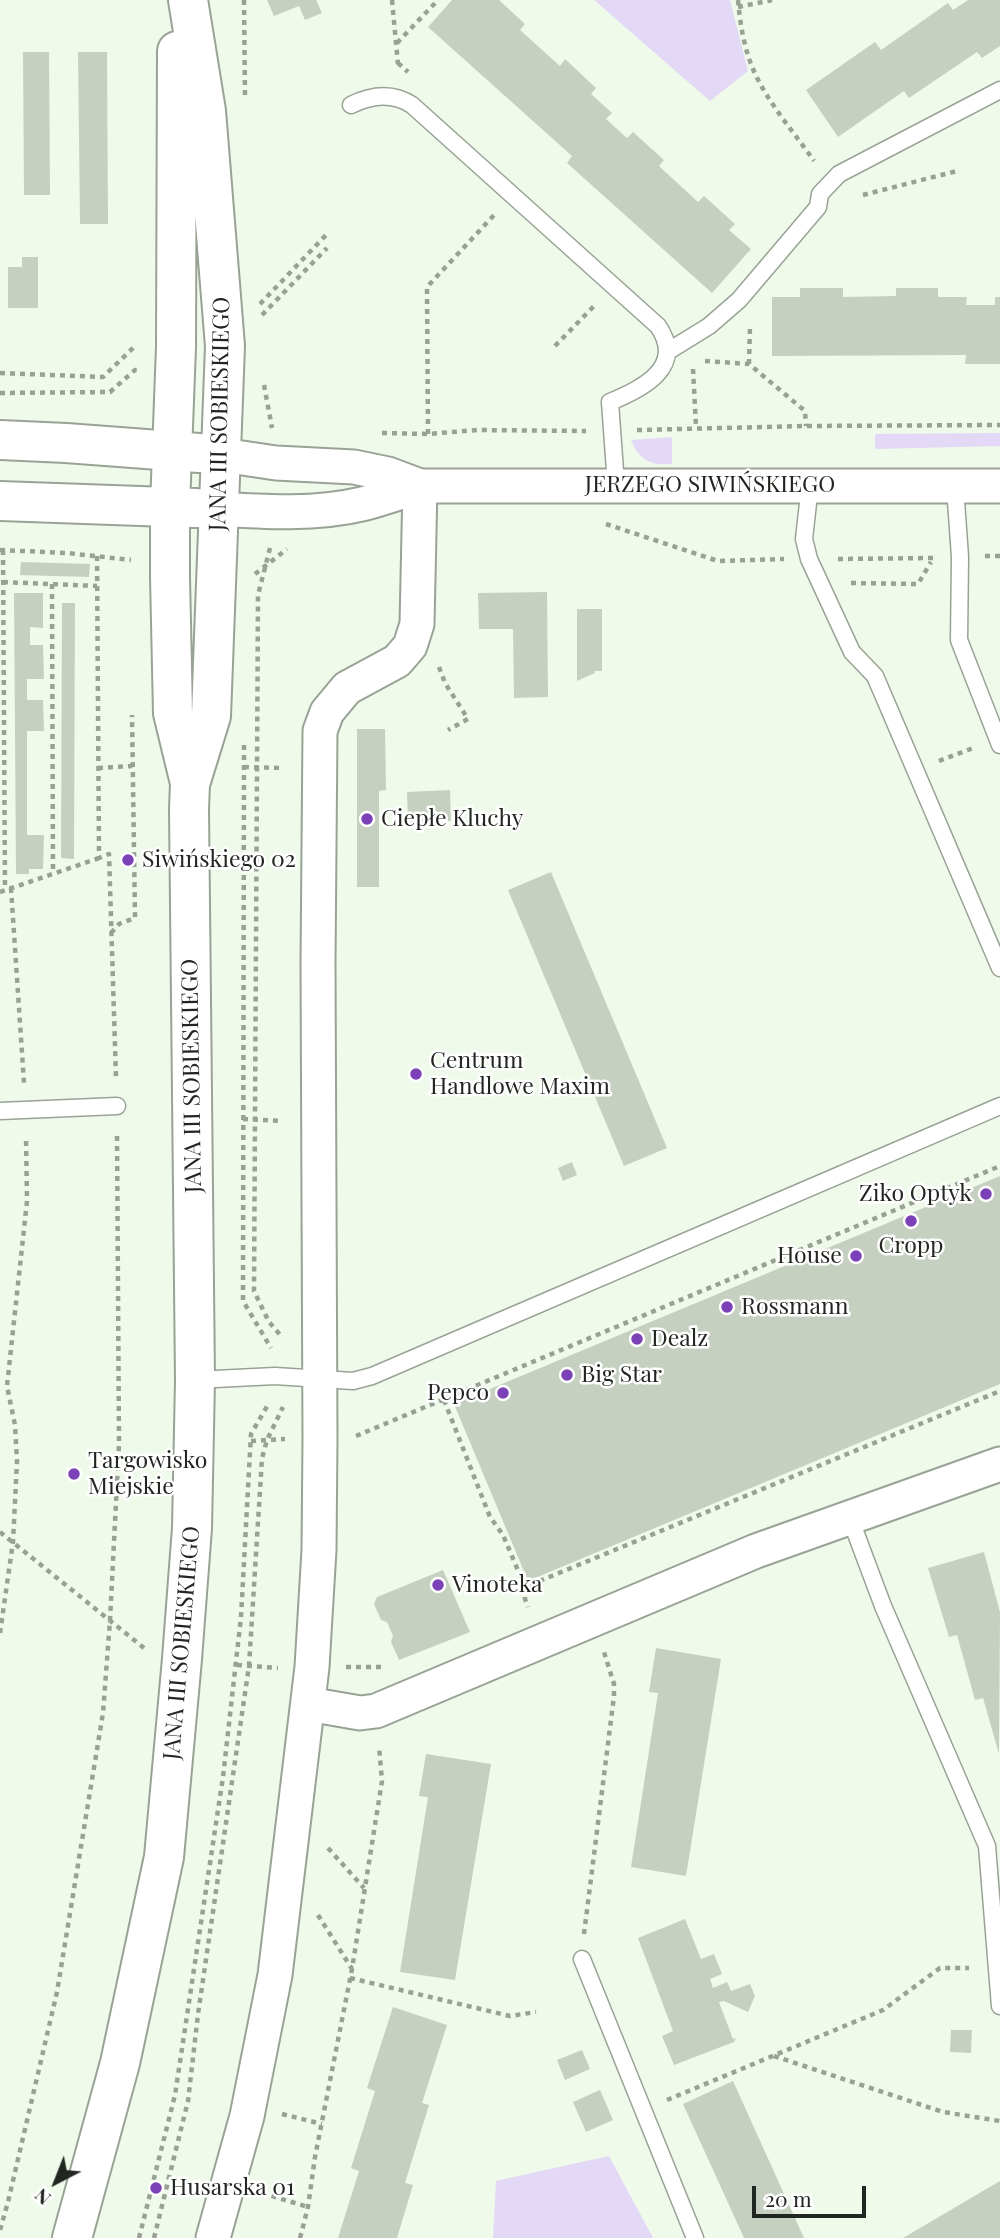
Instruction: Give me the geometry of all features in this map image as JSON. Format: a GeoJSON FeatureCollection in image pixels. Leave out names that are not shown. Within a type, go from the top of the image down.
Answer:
{"type":"FeatureCollection","features":[{"type":"Feature","properties":{"kind":"street","name":"JANA III SOBIESKIEGO"},"geometry":{"type":"LineString","coordinates":[[72,2238],[120,2063],[164,1857],[192,1528],[195,1380],[190,784],[173,713],[170,506],[176,358],[177,0]]}},
{"type":"Feature","properties":{"kind":"street","name":"JANA III SOBIESKIEGO"},"geometry":{"type":"LineString","coordinates":[[188,0],[206,111],[222,296],[224,370],[211,716],[190,784]]}},
{"type":"Feature","properties":{"kind":"street"},"geometry":{"type":"LineString","coordinates":[[0,440],[222,455]]}},
{"type":"Feature","properties":{"kind":"street","name":"JERZEGO SIWIŃSKIEGO"},"geometry":{"type":"LineString","coordinates":[[222,455],[276,463],[354,467],[388,474],[420,486]]}},
{"type":"Feature","properties":{"kind":"street","name":"JERZEGO SIWIŃSKIEGO"},"geometry":{"type":"LineString","coordinates":[[219,509],[275,513],[360,505],[420,486],[1000,486]]}},
{"type":"Feature","properties":{"kind":"street"},"geometry":{"type":"LineString","coordinates":[[213,2238],[247,2116],[275,1975],[308,1704],[319,1550],[320,1439],[304,1377],[320,731],[327,712],[347,688],[397,661],[410,646],[417,624],[420,486]]}},
{"type":"Feature","properties":{"kind":"street"},"geometry":{"type":"LineString","coordinates":[[0,501],[219,509]]}},
{"type":"Feature","properties":{"kind":"street"},"geometry":{"type":"LineString","coordinates":[[308,1704],[360,1713],[376,1711],[756,1551],[1000,1464]]}},
{"type":"Feature","properties":{"kind":"lane"},"geometry":{"type":"LineString","coordinates":[[667,352],[691,338],[739,300],[818,207],[820,194],[839,174],[1000,90]]}},
{"type":"Feature","properties":{"kind":"lane"},"geometry":{"type":"LineString","coordinates":[[351,105],[367,97],[401,99],[412,105],[659,326],[666,337],[664,365],[652,380],[635,392],[610,402],[616,485]]}},
{"type":"Feature","properties":{"kind":"lane"},"geometry":{"type":"LineString","coordinates":[[810,485],[804,539],[808,559],[852,652],[875,676],[1000,968]]}},
{"type":"Feature","properties":{"kind":"lane"},"geometry":{"type":"LineString","coordinates":[[955,486],[960,557],[959,640],[998,742]]}},
{"type":"Feature","properties":{"kind":"lane"},"geometry":{"type":"LineString","coordinates":[[0,1111],[117,1106]]}},
{"type":"Feature","properties":{"kind":"lane"},"geometry":{"type":"LineString","coordinates":[[195,1380],[304,1377],[353,1381],[372,1376],[1000,1106]]}},
{"type":"Feature","properties":{"kind":"lane"},"geometry":{"type":"LineString","coordinates":[[850,1518],[883,1606],[987,1846],[995,1879],[1000,2006]]}},
{"type":"Feature","properties":{"kind":"lane"},"geometry":{"type":"LineString","coordinates":[[582,1959],[695,2238]]}},
{"type":"Feature","properties":{"kind":"path"},"geometry":{"type":"LineString","coordinates":[[244,0],[246,107]]}},
{"type":"Feature","properties":{"kind":"path"},"geometry":{"type":"LineString","coordinates":[[392,0],[401,99]]}},
{"type":"Feature","properties":{"kind":"path"},"geometry":{"type":"LineString","coordinates":[[396,43],[438,0]]}},
{"type":"Feature","properties":{"kind":"path"},"geometry":{"type":"LineString","coordinates":[[738,0],[746,49],[758,79],[830,183]]}},
{"type":"Feature","properties":{"kind":"path"},"geometry":{"type":"LineString","coordinates":[[738,7],[772,0]]}},
{"type":"Feature","properties":{"kind":"path"},"geometry":{"type":"LineString","coordinates":[[818,207],[957,171]]}},
{"type":"Feature","properties":{"kind":"path"},"geometry":{"type":"LineString","coordinates":[[428,434],[427,287],[511,194]]}},
{"type":"Feature","properties":{"kind":"path"},"geometry":{"type":"LineString","coordinates":[[261,303],[327,234]]}},
{"type":"Feature","properties":{"kind":"path"},"geometry":{"type":"LineString","coordinates":[[255,322],[327,248]]}},
{"type":"Feature","properties":{"kind":"path"},"geometry":{"type":"LineString","coordinates":[[555,346],[613,286]]}},
{"type":"Feature","properties":{"kind":"path"},"geometry":{"type":"LineString","coordinates":[[691,338],[696,427]]}},
{"type":"Feature","properties":{"kind":"path"},"geometry":{"type":"LineString","coordinates":[[0,373],[103,377],[134,347],[176,358]]}},
{"type":"Feature","properties":{"kind":"path"},"geometry":{"type":"LineString","coordinates":[[0,393],[110,393],[135,370],[176,358]]}},
{"type":"Feature","properties":{"kind":"path"},"geometry":{"type":"LineString","coordinates":[[692,360],[749,364],[805,411],[806,426]]}},
{"type":"Feature","properties":{"kind":"path"},"geometry":{"type":"LineString","coordinates":[[224,370],[262,370],[276,463]]}},
{"type":"Feature","properties":{"kind":"path"},"geometry":{"type":"LineString","coordinates":[[154,2238],[188,2101],[198,2014],[249,1666],[262,1458],[267,1440],[288,1394],[304,1377],[282,1336],[262,1311],[254,1291],[257,596],[275,513]]}},
{"type":"Feature","properties":{"kind":"path"},"geometry":{"type":"LineString","coordinates":[[598,521],[718,561],[789,559]]}},
{"type":"Feature","properties":{"kind":"path"},"geometry":{"type":"LineString","coordinates":[[251,578],[293,545]]}},
{"type":"Feature","properties":{"kind":"path"},"geometry":{"type":"LineString","coordinates":[[0,1633],[13,1542],[17,1461],[15,1425],[7,1385],[27,1201],[26,1110],[6,890],[2,550],[126,558],[139,565]]}},
{"type":"Feature","properties":{"kind":"path"},"geometry":{"type":"LineString","coordinates":[[97,555],[99,859]]}},
{"type":"Feature","properties":{"kind":"path"},"geometry":{"type":"LineString","coordinates":[[988,556],[988,568]]}},
{"type":"Feature","properties":{"kind":"path"},"geometry":{"type":"LineString","coordinates":[[837,571],[832,559],[936,558],[918,584],[843,583]]}},
{"type":"Feature","properties":{"kind":"path"},"geometry":{"type":"LineString","coordinates":[[3,582],[97,586]]}},
{"type":"Feature","properties":{"kind":"path"},"geometry":{"type":"LineString","coordinates":[[51,584],[53,874]]}},
{"type":"Feature","properties":{"kind":"path"},"geometry":{"type":"LineString","coordinates":[[111,933],[119,924],[135,918],[132,714]]}},
{"type":"Feature","properties":{"kind":"path"},"geometry":{"type":"LineString","coordinates":[[244,741],[243,1301],[276,1356]]}},
{"type":"Feature","properties":{"kind":"path"},"geometry":{"type":"LineString","coordinates":[[915,771],[998,742]]}},
{"type":"Feature","properties":{"kind":"path"},"geometry":{"type":"LineString","coordinates":[[98,768],[132,766]]}},
{"type":"Feature","properties":{"kind":"path"},"geometry":{"type":"LineString","coordinates":[[244,767],[291,768]]}},
{"type":"Feature","properties":{"kind":"path"},"geometry":{"type":"LineString","coordinates":[[0,2230],[9,2202],[57,1992],[103,1713],[119,1444],[117,1106],[109,854],[6,890]]}},
{"type":"Feature","properties":{"kind":"path"},"geometry":{"type":"LineString","coordinates":[[243,1119],[277,1121]]}},
{"type":"Feature","properties":{"kind":"path"},"geometry":{"type":"LineString","coordinates":[[251,1441],[354,1437],[1000,1166]]}},
{"type":"Feature","properties":{"kind":"path"},"geometry":{"type":"LineString","coordinates":[[525,1587],[1000,1391]]}},
{"type":"Feature","properties":{"kind":"path"},"geometry":{"type":"LineString","coordinates":[[139,2238],[175,2095],[223,1777],[242,1616],[251,1434],[275,1393]]}},
{"type":"Feature","properties":{"kind":"path"},"geometry":{"type":"LineString","coordinates":[[444,1400],[490,1517],[503,1535],[525,1587],[525,1599],[531,1614]]}},
{"type":"Feature","properties":{"kind":"path"},"geometry":{"type":"LineString","coordinates":[[0,1532],[152,1655]]}},
{"type":"Feature","properties":{"kind":"path"},"geometry":{"type":"LineString","coordinates":[[582,1959],[614,1696],[614,1684],[608,1663]]}},
{"type":"Feature","properties":{"kind":"path"},"geometry":{"type":"LineString","coordinates":[[300,2238],[308,2207],[365,1889],[382,1781],[379,1743]]}},
{"type":"Feature","properties":{"kind":"path"},"geometry":{"type":"LineString","coordinates":[[295,1815],[365,1889]]}},
{"type":"Feature","properties":{"kind":"path"},"geometry":{"type":"LineString","coordinates":[[643,2110],[883,2010],[940,1968],[997,1967]]}},
{"type":"Feature","properties":{"kind":"path"},"geometry":{"type":"LineString","coordinates":[[350,1978],[510,2016],[536,2012]]}},
{"type":"Feature","properties":{"kind":"path"},"geometry":{"type":"LineString","coordinates":[[773,2056],[943,2112],[1000,2121]]}},
{"type":"Feature","properties":{"kind":"path"},"geometry":{"type":"LineString","coordinates":[[228,2183],[308,2207]]}},
{"type":"Feature","properties":{"kind":"shaded area"},"geometry":{"type":"Polygon","coordinates":[[[594,0],[730,0],[748,71],[710,101],[594,0]]]}},
{"type":"Feature","properties":{"kind":"shaded area"},"geometry":{"type":"Polygon","coordinates":[[[1000,433],[1000,446],[875,449],[875,434],[1000,433]]]}},
{"type":"Feature","properties":{"kind":"shaded area"},"geometry":{"type":"Polygon","coordinates":[[[672,437],[672,464],[652,463],[642,457],[631,440],[672,437]]]}},
{"type":"Feature","properties":{"kind":"shaded area"},"geometry":{"type":"Polygon","coordinates":[[[609,2156],[653,2238],[493,2238],[496,2181],[609,2156]]]}},
{"type":"Feature","properties":{"kind":"building"},"geometry":{"type":"Polygon","coordinates":[[[267,0],[316,0],[322,13],[305,20],[299,6],[274,16],[267,0]]]}},
{"type":"Feature","properties":{"kind":"building"},"geometry":{"type":"Polygon","coordinates":[[[452,0],[499,0],[525,24],[520,30],[560,66],[565,59],[596,88],[591,94],[612,113],[606,119],[627,138],[633,132],[664,160],[659,166],[698,202],[704,196],[735,224],[729,230],[751,249],[712,293],[567,163],[572,156],[428,27],[452,0]]]}},
{"type":"Feature","properties":{"kind":"building"},"geometry":{"type":"Polygon","coordinates":[[[968,0],[1000,0],[1000,46],[982,58],[977,52],[909,98],[904,91],[838,137],[806,90],[875,42],[881,50],[948,3],[953,10],[968,0]]]}},
{"type":"Feature","properties":{"kind":"building"},"geometry":{"type":"Polygon","coordinates":[[[23,52],[49,52],[50,195],[24,195],[23,52]]]}},
{"type":"Feature","properties":{"kind":"building"},"geometry":{"type":"Polygon","coordinates":[[[78,52],[107,52],[108,224],[80,224],[78,52]]]}},
{"type":"Feature","properties":{"kind":"building"},"geometry":{"type":"Polygon","coordinates":[[[22,257],[38,257],[38,308],[8,308],[8,267],[22,267],[22,257]]]}},
{"type":"Feature","properties":{"kind":"building"},"geometry":{"type":"Polygon","coordinates":[[[800,288],[843,288],[843,297],[896,296],[896,288],[938,288],[938,297],[967,297],[966,305],[995,305],[995,297],[1000,297],[1000,364],[965,364],[966,355],[772,356],[772,297],[800,297],[800,288]]]}},
{"type":"Feature","properties":{"kind":"building"},"geometry":{"type":"Polygon","coordinates":[[[21,562],[90,564],[89,577],[20,575],[21,562]]]}},
{"type":"Feature","properties":{"kind":"building"},"geometry":{"type":"Polygon","coordinates":[[[547,592],[548,697],[514,698],[513,629],[479,629],[478,593],[547,592]]]}},
{"type":"Feature","properties":{"kind":"building"},"geometry":{"type":"Polygon","coordinates":[[[14,593],[43,593],[43,628],[30,627],[30,645],[43,645],[44,679],[27,679],[27,700],[43,700],[44,731],[27,731],[27,835],[44,835],[43,869],[29,869],[29,874],[16,874],[14,593]]]}},
{"type":"Feature","properties":{"kind":"building"},"geometry":{"type":"Polygon","coordinates":[[[62,603],[75,603],[74,859],[61,858],[62,603]]]}},
{"type":"Feature","properties":{"kind":"building"},"geometry":{"type":"Polygon","coordinates":[[[577,609],[602,609],[602,671],[595,671],[577,681],[577,609]]]}},
{"type":"Feature","properties":{"kind":"building"},"geometry":{"type":"Polygon","coordinates":[[[357,729],[385,729],[386,790],[379,791],[379,887],[357,887],[357,729]]]}},
{"type":"Feature","properties":{"kind":"building"},"geometry":{"type":"Polygon","coordinates":[[[450,790],[451,821],[408,822],[407,792],[450,790]]]}},
{"type":"Feature","properties":{"kind":"building"},"geometry":{"type":"Polygon","coordinates":[[[551,872],[667,1148],[624,1166],[508,890],[551,872]]]}},
{"type":"Feature","properties":{"kind":"building"},"geometry":{"type":"Polygon","coordinates":[[[572,1162],[577,1175],[563,1181],[558,1168],[572,1162]]]}},
{"type":"Feature","properties":{"kind":"building"},"geometry":{"type":"Polygon","coordinates":[[[1000,1176],[1000,1384],[528,1581],[454,1404],[1000,1176]]]}},
{"type":"Feature","properties":{"kind":"building"},"geometry":{"type":"Polygon","coordinates":[[[984,1552],[1000,1612],[999,1754],[983,1698],[975,1700],[957,1635],[949,1637],[928,1568],[984,1552]]]}},
{"type":"Feature","properties":{"kind":"building"},"geometry":{"type":"Polygon","coordinates":[[[443,1570],[470,1632],[399,1660],[391,1642],[393,1636],[387,1622],[381,1620],[374,1604],[377,1597],[443,1570]]]}},
{"type":"Feature","properties":{"kind":"building"},"geometry":{"type":"Polygon","coordinates":[[[656,1648],[721,1659],[686,1876],[631,1867],[658,1693],[649,1692],[656,1648]]]}},
{"type":"Feature","properties":{"kind":"building"},"geometry":{"type":"Polygon","coordinates":[[[426,1754],[491,1764],[455,1980],[400,1972],[428,1797],[419,1796],[426,1754]]]}},
{"type":"Feature","properties":{"kind":"building"},"geometry":{"type":"Polygon","coordinates":[[[685,1919],[701,1959],[714,1954],[722,1974],[710,1979],[713,1988],[727,1982],[731,1991],[750,1984],[755,1996],[748,2012],[724,2001],[719,2002],[733,2039],[736,2038],[734,2042],[674,2065],[662,2036],[673,2031],[638,1938],[685,1919]]]}},
{"type":"Feature","properties":{"kind":"building"},"geometry":{"type":"Polygon","coordinates":[[[393,2007],[447,2025],[422,2103],[429,2105],[405,2183],[413,2185],[397,2238],[338,2238],[359,2171],[351,2168],[375,2091],[367,2088],[393,2007]]]}},
{"type":"Feature","properties":{"kind":"building"},"geometry":{"type":"Polygon","coordinates":[[[951,2030],[972,2030],[971,2053],[950,2052],[951,2030]]]}},
{"type":"Feature","properties":{"kind":"building"},"geometry":{"type":"Polygon","coordinates":[[[582,2050],[590,2069],[565,2080],[557,2060],[582,2050]]]}},
{"type":"Feature","properties":{"kind":"building"},"geometry":{"type":"Polygon","coordinates":[[[733,2081],[804,2238],[744,2238],[683,2104],[733,2081]]]}},
{"type":"Feature","properties":{"kind":"building"},"geometry":{"type":"Polygon","coordinates":[[[600,2090],[613,2120],[586,2132],[573,2102],[600,2090]]]}},
{"type":"Feature","properties":{"kind":"building"},"geometry":{"type":"Polygon","coordinates":[[[1000,2181],[1000,2238],[903,2238],[1000,2181]]]}},
{"type":"Feature","properties":{"kind":"place","name":"Ciepłe Kluchy"},"geometry":{"type":"Point","coordinates":[367,819]}},
{"type":"Feature","properties":{"kind":"place","name":"Siwińskiego 02"},"geometry":{"type":"Point","coordinates":[128,860]}},
{"type":"Feature","properties":{"kind":"place","name":"Centrum Handlowe Maxim"},"geometry":{"type":"Point","coordinates":[416,1074]}},
{"type":"Feature","properties":{"kind":"place","name":"Ziko Optyk"},"geometry":{"type":"Point","coordinates":[986,1194]}},
{"type":"Feature","properties":{"kind":"place","name":"Cropp"},"geometry":{"type":"Point","coordinates":[911,1221]}},
{"type":"Feature","properties":{"kind":"place","name":"House"},"geometry":{"type":"Point","coordinates":[856,1256]}},
{"type":"Feature","properties":{"kind":"place","name":"Rossmann"},"geometry":{"type":"Point","coordinates":[727,1307]}},
{"type":"Feature","properties":{"kind":"place","name":"Dealz"},"geometry":{"type":"Point","coordinates":[637,1339]}},
{"type":"Feature","properties":{"kind":"place","name":"Big Star"},"geometry":{"type":"Point","coordinates":[567,1375]}},
{"type":"Feature","properties":{"kind":"place","name":"Pepco"},"geometry":{"type":"Point","coordinates":[503,1393]}},
{"type":"Feature","properties":{"kind":"place","name":"Targowisko Miejskie"},"geometry":{"type":"Point","coordinates":[74,1474]}},
{"type":"Feature","properties":{"kind":"place","name":"Vinoteka"},"geometry":{"type":"Point","coordinates":[438,1585]}},
{"type":"Feature","properties":{"kind":"place","name":"Husarska 01"},"geometry":{"type":"Point","coordinates":[156,2188]}}]}
